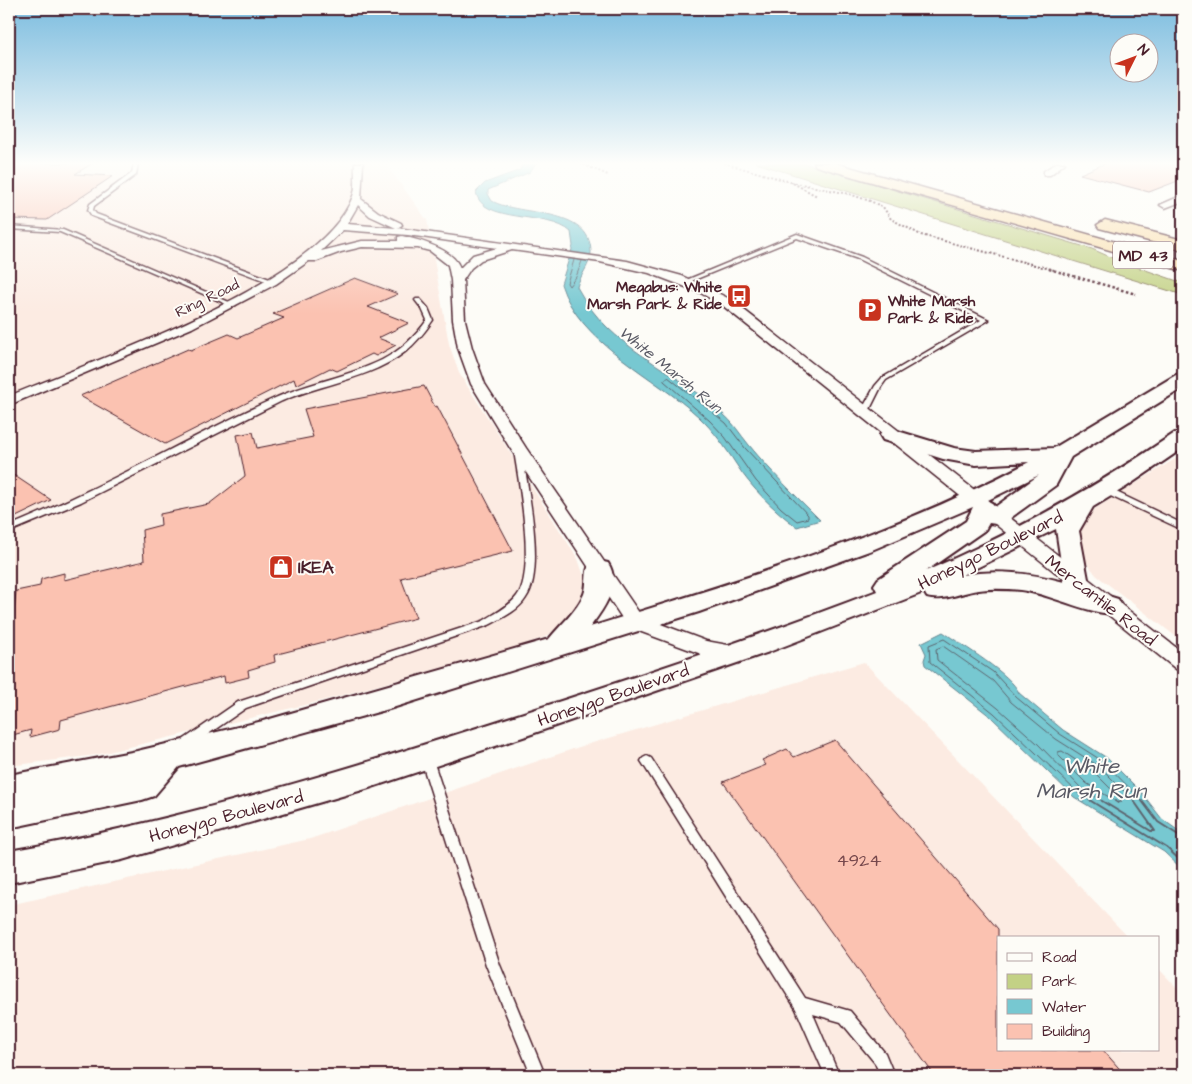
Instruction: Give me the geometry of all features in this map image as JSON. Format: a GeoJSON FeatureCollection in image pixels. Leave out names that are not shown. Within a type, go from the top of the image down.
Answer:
{"type":"FeatureCollection","features":[{"type":"Feature","properties":{"kind":"highway"},"geometry":{"type":"LineString","coordinates":[[993,214],[1183,271]]}},
{"type":"Feature","properties":{"kind":"highway","name":"MD 43"},"geometry":{"type":"LineString","coordinates":[[999,214],[1183,266]]}},
{"type":"Feature","properties":{"kind":"highway","name":"MD 43"},"geometry":{"type":"LineString","coordinates":[[1090,222],[1183,246]]}},
{"type":"Feature","properties":{"kind":"main road"},"geometry":{"type":"LineString","coordinates":[[891,435],[951,454],[976,458],[1062,453],[1137,410],[1183,379]]}},
{"type":"Feature","properties":{"kind":"main road","name":"Honeygo Boulevard"},"geometry":{"type":"LineString","coordinates":[[9,867],[109,848],[330,788],[737,654],[916,586],[1022,538],[1138,472],[1183,438]]}},
{"type":"Feature","properties":{"kind":"main road"},"geometry":{"type":"LineString","coordinates":[[9,789],[170,757],[333,715],[716,598],[839,554],[984,508],[1048,480],[1062,453]]}},
{"type":"Feature","properties":{"kind":"main road"},"geometry":{"type":"LineString","coordinates":[[1075,580],[1067,531],[1082,505]]}},
{"type":"Feature","properties":{"kind":"main road"},"geometry":{"type":"LineString","coordinates":[[838,616],[944,548],[976,525],[984,508]]}},
{"type":"Feature","properties":{"kind":"main road"},"geometry":{"type":"LineString","coordinates":[[559,646],[590,608],[598,592],[599,569]]}},
{"type":"Feature","properties":{"kind":"main road"},"geometry":{"type":"LineString","coordinates":[[780,638],[885,609],[954,584],[989,579],[1018,580],[1053,586],[1108,606]]}},
{"type":"Feature","properties":{"kind":"main road"},"geometry":{"type":"LineString","coordinates":[[9,814],[142,786],[170,757]]}},
{"type":"Feature","properties":{"kind":"street","name":"Ring Road"},"geometry":{"type":"LineString","coordinates":[[9,401],[233,305],[290,271],[337,230],[348,214]]}},
{"type":"Feature","properties":{"kind":"street"},"geometry":{"type":"LineString","coordinates":[[374,214],[381,219],[419,232]]}},
{"type":"Feature","properties":{"kind":"street"},"geometry":{"type":"LineString","coordinates":[[337,230],[419,232]]}},
{"type":"Feature","properties":{"kind":"street"},"geometry":{"type":"LineString","coordinates":[[337,230],[389,236],[434,249],[453,264],[457,280],[459,320],[472,368],[488,402],[635,622],[704,648],[737,654]]}},
{"type":"Feature","properties":{"kind":"street","name":"Mercantile Road"},"geometry":{"type":"LineString","coordinates":[[419,232],[540,250],[662,273],[687,281],[726,302],[891,435],[1183,664]]}},
{"type":"Feature","properties":{"kind":"street"},"geometry":{"type":"LineString","coordinates":[[290,271],[319,256],[353,246],[390,243],[434,249]]}},
{"type":"Feature","properties":{"kind":"street"},"geometry":{"type":"LineString","coordinates":[[457,280],[465,266],[474,259],[489,252],[520,247]]}},
{"type":"Feature","properties":{"kind":"lane"},"geometry":{"type":"LineString","coordinates":[[93,214],[273,282]]}},
{"type":"Feature","properties":{"kind":"lane"},"geometry":{"type":"LineString","coordinates":[[9,227],[61,231],[233,305]]}},
{"type":"Feature","properties":{"kind":"lane"},"geometry":{"type":"LineString","coordinates":[[687,281],[797,236],[860,258],[986,320],[880,383],[864,413]]}},
{"type":"Feature","properties":{"kind":"lane"},"geometry":{"type":"LineString","coordinates":[[9,529],[90,493],[281,398],[350,377],[399,353],[419,337],[430,320],[426,308],[418,300]]}},
{"type":"Feature","properties":{"kind":"lane"},"geometry":{"type":"LineString","coordinates":[[170,757],[242,705],[486,623],[512,606],[524,594],[530,577],[530,552],[518,448]]}},
{"type":"Feature","properties":{"kind":"lane"},"geometry":{"type":"LineString","coordinates":[[1107,491],[1183,527]]}},
{"type":"Feature","properties":{"kind":"lane"},"geometry":{"type":"LineString","coordinates":[[426,757],[493,965],[538,1075]]}},
{"type":"Feature","properties":{"kind":"lane"},"geometry":{"type":"LineString","coordinates":[[647,760],[800,1004],[832,1075]]}},
{"type":"Feature","properties":{"kind":"lane"},"geometry":{"type":"LineString","coordinates":[[800,1004],[845,1016],[880,1058],[887,1075]]}},
{"type":"Feature","properties":{"kind":"path"},"geometry":{"type":"LineString","coordinates":[[887,214],[890,219],[921,235],[1034,264],[1136,294]]}},
{"type":"Feature","properties":{"kind":"shaded area"},"geometry":{"type":"Polygon","coordinates":[[[9,214],[422,214],[427,220],[449,344],[459,373],[578,559],[585,579],[582,595],[574,613],[560,627],[545,637],[517,647],[321,701],[96,755],[9,766],[9,214]]]}},
{"type":"Feature","properties":{"kind":"shaded area"},"geometry":{"type":"Polygon","coordinates":[[[1183,454],[1183,642],[1096,575],[1085,560],[1078,541],[1084,520],[1093,510],[1183,454]]]}},
{"type":"Feature","properties":{"kind":"shaded area"},"geometry":{"type":"Polygon","coordinates":[[[864,662],[1127,936],[997,936],[997,1052],[1160,1052],[1160,970],[1183,994],[1183,1075],[9,1075],[9,905],[310,839],[579,747],[864,662]]]}},
{"type":"Feature","properties":{"kind":"green space"},"geometry":{"type":"Polygon","coordinates":[[[920,214],[973,214],[1092,249],[1117,260],[1183,283],[1183,295],[920,214]]]}},
{"type":"Feature","properties":{"kind":"water","name":"White Marsh Run"},"geometry":{"type":"Polygon","coordinates":[[[505,214],[544,214],[567,220],[579,227],[588,237],[591,252],[577,287],[591,309],[625,343],[683,382],[726,417],[766,465],[820,520],[797,527],[780,514],[749,482],[719,439],[699,417],[621,358],[584,324],[570,305],[561,284],[573,246],[571,232],[548,221],[505,214]]]}},
{"type":"Feature","properties":{"kind":"water","name":"White Marsh Run"},"geometry":{"type":"Polygon","coordinates":[[[943,632],[997,669],[1015,686],[1019,693],[1063,730],[1107,758],[1141,792],[1162,819],[1183,834],[1183,870],[1164,852],[1074,797],[991,717],[925,665],[926,654],[921,643],[943,632]]]}},
{"type":"Feature","properties":{"kind":"building"},"geometry":{"type":"Polygon","coordinates":[[[9,214],[57,214],[47,220],[9,219],[9,214]]]}},
{"type":"Feature","properties":{"kind":"building"},"geometry":{"type":"Polygon","coordinates":[[[355,278],[398,294],[368,307],[409,323],[378,338],[396,345],[376,356],[372,354],[337,371],[330,368],[296,385],[294,379],[165,444],[80,396],[188,349],[191,350],[229,334],[238,338],[284,318],[273,314],[355,278]]]}},
{"type":"Feature","properties":{"kind":"building","name":"IKEA"},"geometry":{"type":"Polygon","coordinates":[[[424,386],[435,407],[437,406],[513,551],[401,578],[416,618],[274,655],[275,662],[248,670],[249,677],[225,683],[224,676],[61,720],[60,729],[30,737],[31,730],[9,736],[9,667],[16,591],[40,586],[41,579],[64,573],[64,580],[144,561],[142,530],[161,525],[160,514],[209,504],[245,476],[237,435],[253,432],[257,448],[313,437],[304,409],[424,386]]]}},
{"type":"Feature","properties":{"kind":"building"},"geometry":{"type":"Polygon","coordinates":[[[9,472],[51,500],[16,517],[9,512],[9,472]]]}},
{"type":"Feature","properties":{"kind":"building"},"geometry":{"type":"Polygon","coordinates":[[[835,740],[998,929],[997,1052],[1105,1052],[1125,1075],[934,1075],[723,782],[766,765],[762,760],[787,749],[794,757],[835,740]]]}},
{"type":"Feature","properties":{"kind":"place","name":"Megabus: White Marsh Park & Ride"},"geometry":{"type":"Point","coordinates":[739,296]}},
{"type":"Feature","properties":{"kind":"place","name":"White Marsh Park & Ride"},"geometry":{"type":"Point","coordinates":[870,310]}},
{"type":"Feature","properties":{"kind":"place","name":"IKEA"},"geometry":{"type":"Point","coordinates":[281,567]}}]}
